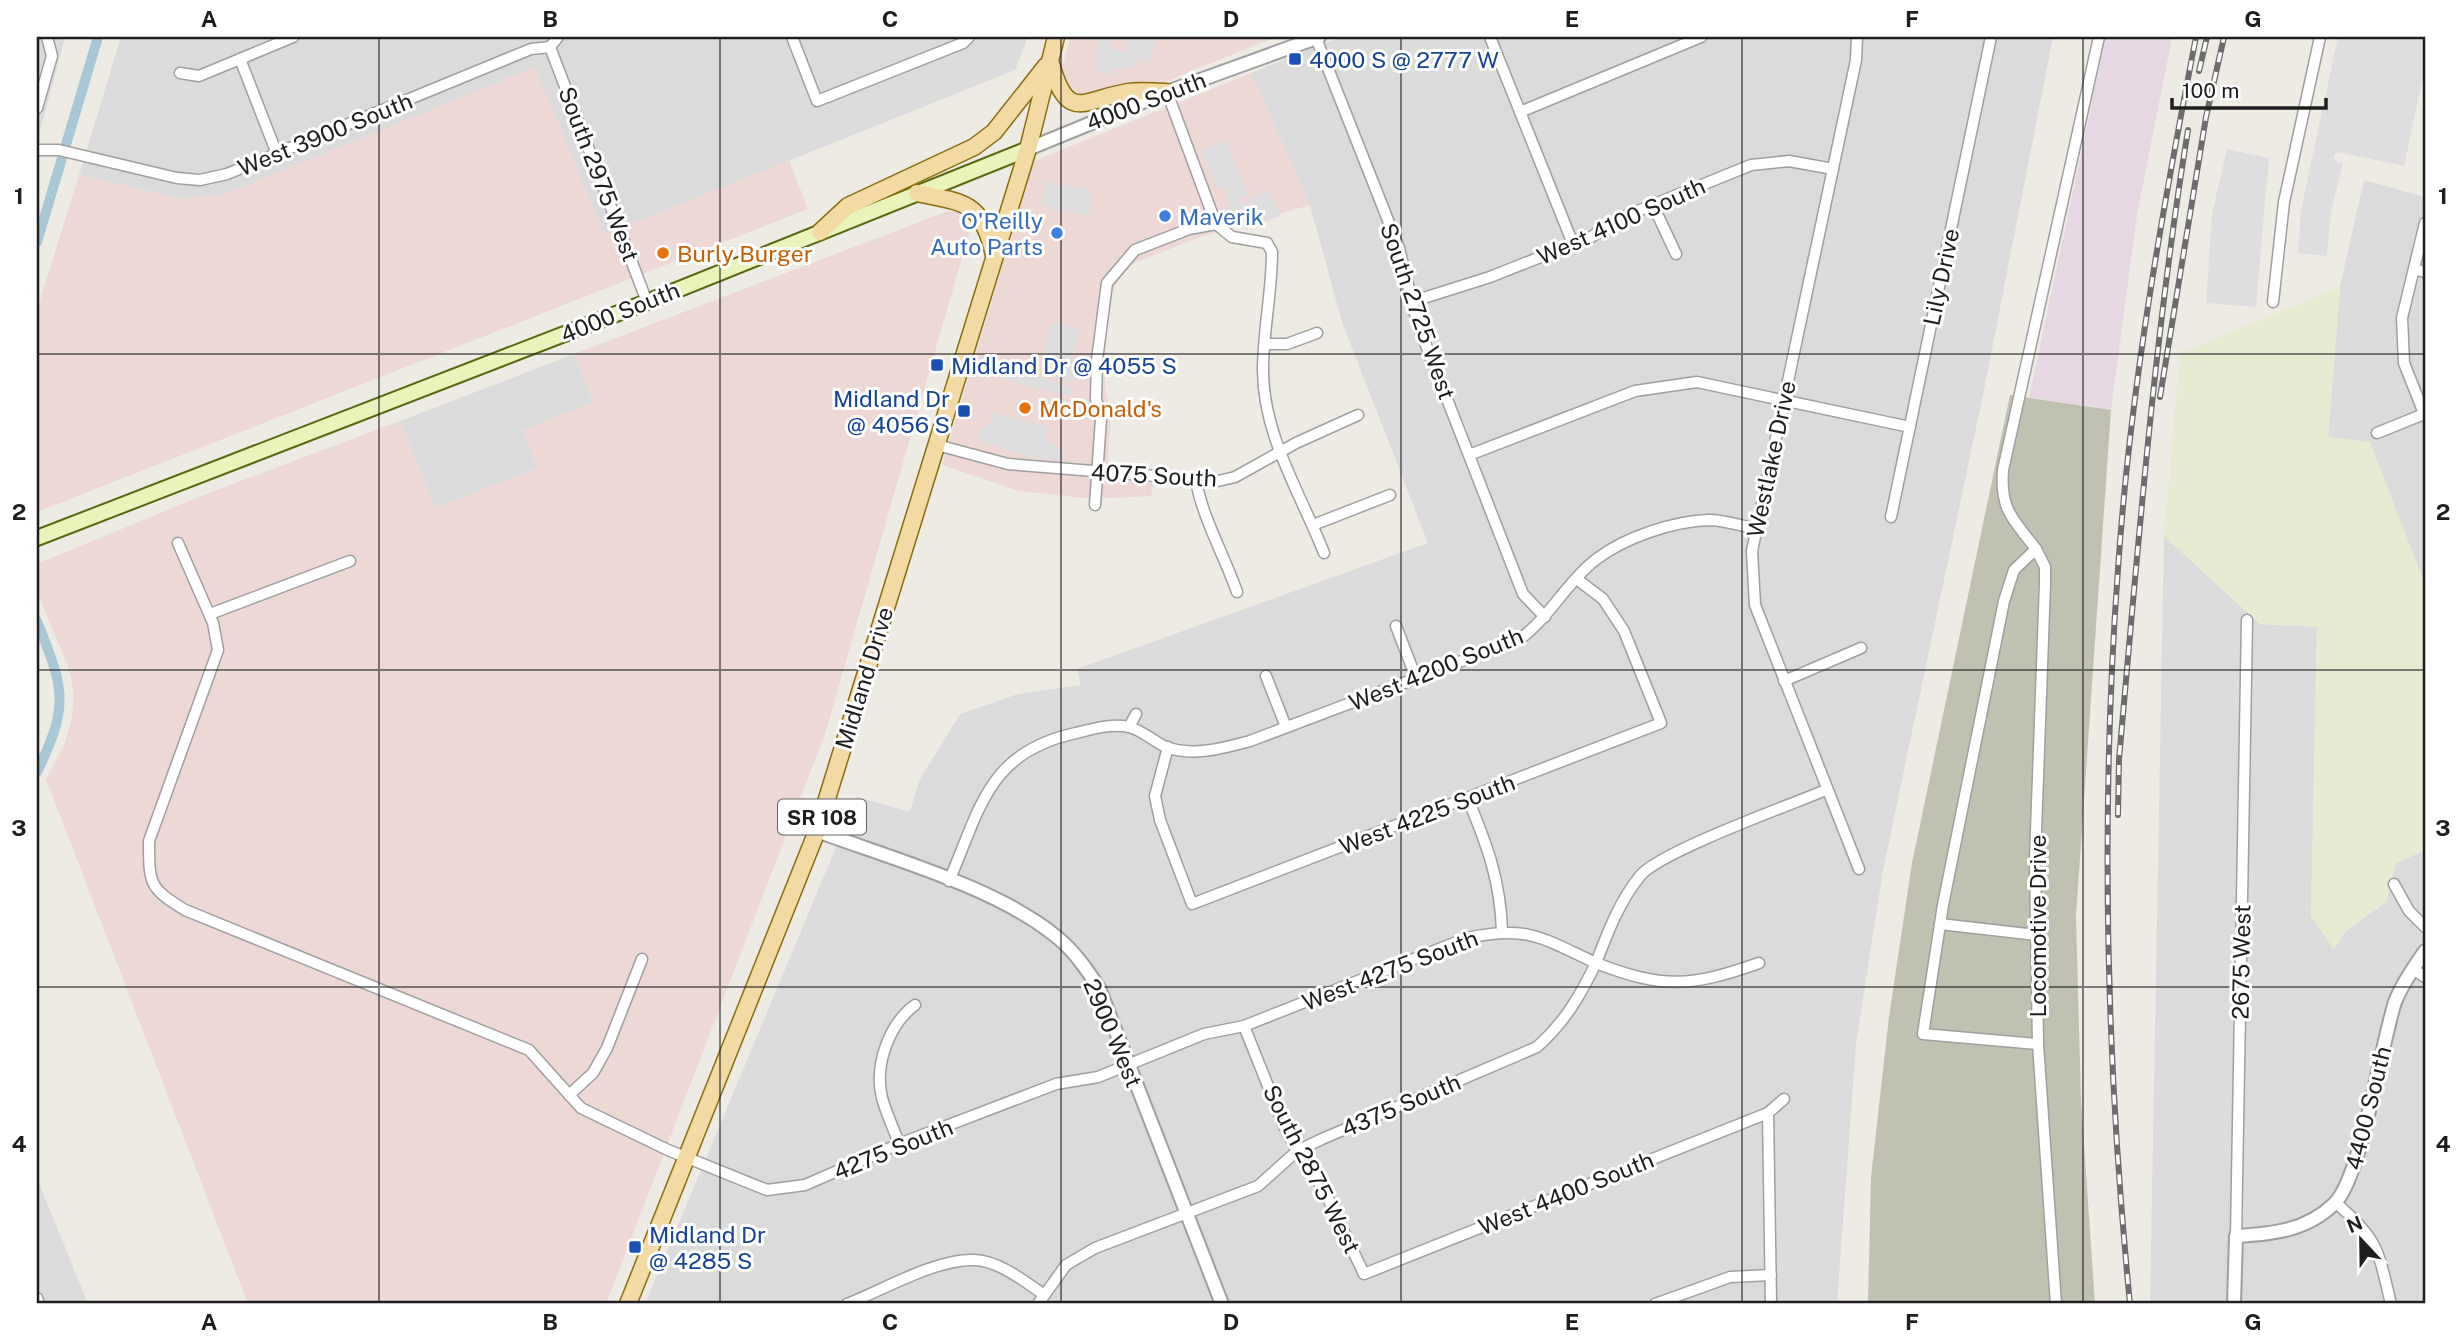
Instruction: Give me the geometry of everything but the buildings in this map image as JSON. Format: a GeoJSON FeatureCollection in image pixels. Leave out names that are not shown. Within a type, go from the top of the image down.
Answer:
{"type":"FeatureCollection","features":[{"type":"Feature","properties":{"kind":"main road","name":"Midland Drive"},"geometry":{"type":"LineString","coordinates":[[628,1304],[817,831],[1028,149],[1056,37]]}},
{"type":"Feature","properties":{"kind":"main road"},"geometry":{"type":"LineString","coordinates":[[1050,61],[1059,92],[1074,103],[1084,104],[1130,92],[1167,92]]}},
{"type":"Feature","properties":{"kind":"main road"},"geometry":{"type":"LineString","coordinates":[[820,232],[848,206],[974,147],[994,132],[1050,61]]}},
{"type":"Feature","properties":{"kind":"main road","name":"4000 South"},"geometry":{"type":"LineString","coordinates":[[37,538],[647,302],[1028,149]]}},
{"type":"Feature","properties":{"kind":"main road"},"geometry":{"type":"LineString","coordinates":[[917,193],[952,200],[976,210],[989,233],[994,257]]}},
{"type":"Feature","properties":{"kind":"street"},"geometry":{"type":"LineString","coordinates":[[37,108],[41,75],[53,52],[47,37]]}},
{"type":"Feature","properties":{"kind":"street"},"geometry":{"type":"LineString","coordinates":[[180,73],[199,76],[293,37]]}},
{"type":"Feature","properties":{"kind":"street"},"geometry":{"type":"LineString","coordinates":[[550,47],[558,37]]}},
{"type":"Feature","properties":{"kind":"street"},"geometry":{"type":"LineString","coordinates":[[792,37],[817,101],[963,43],[969,37]]}},
{"type":"Feature","properties":{"kind":"street","name":"4000 South"},"geometry":{"type":"LineString","coordinates":[[1028,149],[1167,92],[1318,37]]}},
{"type":"Feature","properties":{"kind":"street","name":"South 2725 West"},"geometry":{"type":"LineString","coordinates":[[1318,37],[1399,248],[1411,302],[1523,594],[1545,617]]}},
{"type":"Feature","properties":{"kind":"street"},"geometry":{"type":"LineString","coordinates":[[1490,37],[1573,244]]}},
{"type":"Feature","properties":{"kind":"street"},"geometry":{"type":"LineString","coordinates":[[1520,112],[1701,37]]}},
{"type":"Feature","properties":{"kind":"street","name":"Westlake Drive"},"geometry":{"type":"LineString","coordinates":[[1857,37],[1856,60],[1752,551],[1755,605],[1859,869]]}},
{"type":"Feature","properties":{"kind":"street","name":"Lily Drive"},"geometry":{"type":"LineString","coordinates":[[1891,517],[1992,37]]}},
{"type":"Feature","properties":{"kind":"street"},"geometry":{"type":"LineString","coordinates":[[2038,1044],[1923,1034],[1940,924],[2009,584],[2018,564],[2036,549],[2007,511],[2001,486],[2099,37]]}},
{"type":"Feature","properties":{"kind":"street"},"geometry":{"type":"LineString","coordinates":[[2273,302],[2284,202],[2320,37]]}},
{"type":"Feature","properties":{"kind":"street","name":"West 3900 South"},"geometry":{"type":"LineString","coordinates":[[37,150],[82,155],[200,180],[227,174],[531,49],[550,47]]}},
{"type":"Feature","properties":{"kind":"street","name":"South 2975 West"},"geometry":{"type":"LineString","coordinates":[[550,47],[647,302]]}},
{"type":"Feature","properties":{"kind":"street"},"geometry":{"type":"LineString","coordinates":[[240,59],[277,154]]}},
{"type":"Feature","properties":{"kind":"street"},"geometry":{"type":"LineString","coordinates":[[1167,92],[1216,224],[1232,237],[1267,243],[1272,252],[1264,383],[1279,452],[1324,553]]}},
{"type":"Feature","properties":{"kind":"street","name":"West 4100 South"},"geometry":{"type":"LineString","coordinates":[[1411,302],[1489,277],[1573,244],[1653,205],[1751,165],[1789,161],[1833,169]]}},
{"type":"Feature","properties":{"kind":"street"},"geometry":{"type":"LineString","coordinates":[[1653,205],[1676,254]]}},
{"type":"Feature","properties":{"kind":"street"},"geometry":{"type":"LineString","coordinates":[[2377,433],[2425,415],[2404,363],[2402,318],[2420,271],[2425,223]]}},
{"type":"Feature","properties":{"kind":"street"},"geometry":{"type":"LineString","coordinates":[[1095,505],[1101,418],[1096,399],[1097,360],[1107,283],[1135,250],[1189,229],[1216,224]]}},
{"type":"Feature","properties":{"kind":"street"},"geometry":{"type":"LineString","coordinates":[[1266,344],[1287,344],[1317,334]]}},
{"type":"Feature","properties":{"kind":"street"},"geometry":{"type":"LineString","coordinates":[[1469,455],[1635,391],[1696,382],[1909,427]]}},
{"type":"Feature","properties":{"kind":"street","name":"4075 South"},"geometry":{"type":"LineString","coordinates":[[937,444],[1008,464],[1196,481],[1235,477],[1279,452],[1359,415]]}},
{"type":"Feature","properties":{"kind":"street"},"geometry":{"type":"LineString","coordinates":[[1196,481],[1200,503],[1223,551],[1237,592]]}},
{"type":"Feature","properties":{"kind":"street"},"geometry":{"type":"LineString","coordinates":[[1313,525],[1390,495]]}},
{"type":"Feature","properties":{"kind":"street","name":"West 4200 South"},"geometry":{"type":"LineString","coordinates":[[1129,727],[1168,747],[1220,749],[1520,639],[1545,617],[1597,558],[1626,543],[1685,522],[1712,520],[1757,528]]}},
{"type":"Feature","properties":{"kind":"street","name":"4275 South"},"geometry":{"type":"LineString","coordinates":[[178,543],[210,614],[218,650],[149,841],[149,872],[158,893],[186,910],[529,1050],[581,1108],[630,1134],[767,1190],[805,1185],[900,1144],[1056,1084],[1098,1077]]}},
{"type":"Feature","properties":{"kind":"street","name":"Locomotive Drive"},"geometry":{"type":"LineString","coordinates":[[2036,549],[2045,566],[2037,779],[2038,1044],[2056,1304]]}},
{"type":"Feature","properties":{"kind":"street"},"geometry":{"type":"LineString","coordinates":[[210,614],[350,561]]}},
{"type":"Feature","properties":{"kind":"street","name":"West 4225 South"},"geometry":{"type":"LineString","coordinates":[[1168,747],[1155,796],[1160,820],[1192,904],[1661,723],[1624,631],[1603,599],[1578,580]]}},
{"type":"Feature","properties":{"kind":"street","name":"2675 West"},"geometry":{"type":"LineString","coordinates":[[2234,1304],[2247,620]]}},
{"type":"Feature","properties":{"kind":"street"},"geometry":{"type":"LineString","coordinates":[[1396,626],[1416,678]]}},
{"type":"Feature","properties":{"kind":"street"},"geometry":{"type":"LineString","coordinates":[[1784,681],[1861,648]]}},
{"type":"Feature","properties":{"kind":"street"},"geometry":{"type":"LineString","coordinates":[[1266,676],[1286,727]]}},
{"type":"Feature","properties":{"kind":"street"},"geometry":{"type":"LineString","coordinates":[[949,881],[998,773],[1020,754],[1045,741],[1096,729],[1129,727],[1136,715]]}},
{"type":"Feature","properties":{"kind":"street"},"geometry":{"type":"LineString","coordinates":[[1759,963],[1718,978],[1677,984],[1637,979],[1596,963],[1619,906],[1642,873],[1678,852],[1826,790]]}},
{"type":"Feature","properties":{"kind":"street"},"geometry":{"type":"LineString","coordinates":[[1468,799],[1494,864],[1501,895],[1502,930]]}},
{"type":"Feature","properties":{"kind":"street","name":"2900 West"},"geometry":{"type":"LineString","coordinates":[[817,831],[949,881],[1018,912],[1059,938],[1083,964],[1099,988],[1222,1304]]}},
{"type":"Feature","properties":{"kind":"street"},"geometry":{"type":"LineString","coordinates":[[2393,884],[2409,911],[2425,927]]}},
{"type":"Feature","properties":{"kind":"street"},"geometry":{"type":"LineString","coordinates":[[1940,924],[2037,935]]}},
{"type":"Feature","properties":{"kind":"street","name":"West 4275 South"},"geometry":{"type":"LineString","coordinates":[[1098,1077],[1204,1034],[1244,1026],[1467,937],[1502,930],[1535,935],[1596,963]]}},
{"type":"Feature","properties":{"kind":"street","name":"4400 South"},"geometry":{"type":"LineString","coordinates":[[2236,1236],[2280,1234],[2314,1220],[2336,1203],[2353,1175],[2386,1031],[2397,998],[2425,951]]}},
{"type":"Feature","properties":{"kind":"street"},"geometry":{"type":"LineString","coordinates":[[569,1095],[593,1073],[607,1048],[642,959]]}},
{"type":"Feature","properties":{"kind":"street","name":"4375 South"},"geometry":{"type":"LineString","coordinates":[[1041,1299],[1066,1265],[1095,1248],[1258,1186],[1297,1151],[1537,1047],[1559,1028],[1578,1000],[1596,963]]}},
{"type":"Feature","properties":{"kind":"street"},"geometry":{"type":"LineString","coordinates":[[2413,969],[2425,978]]}},
{"type":"Feature","properties":{"kind":"street"},"geometry":{"type":"LineString","coordinates":[[900,1144],[882,1096],[881,1074],[890,1034],[900,1016],[915,1005]]}},
{"type":"Feature","properties":{"kind":"street","name":"South 2875 West"},"geometry":{"type":"LineString","coordinates":[[1244,1026],[1297,1151],[1324,1190],[1364,1274]]}},
{"type":"Feature","properties":{"kind":"street","name":"West 4400 South"},"geometry":{"type":"LineString","coordinates":[[1364,1274],[1768,1113],[1784,1099]]}},
{"type":"Feature","properties":{"kind":"street"},"geometry":{"type":"LineString","coordinates":[[1768,1113],[1771,1304]]}},
{"type":"Feature","properties":{"kind":"street"},"geometry":{"type":"LineString","coordinates":[[2336,1203],[2366,1229],[2379,1252],[2390,1304]]}},
{"type":"Feature","properties":{"kind":"street"},"geometry":{"type":"LineString","coordinates":[[847,1304],[948,1263],[977,1259],[1005,1270],[1041,1299]]}},
{"type":"Feature","properties":{"kind":"street"},"geometry":{"type":"LineString","coordinates":[[1655,1304],[1730,1277],[1771,1275]]}},
{"type":"Feature","properties":{"kind":"street"},"geometry":{"type":"LineString","coordinates":[[37,1298],[39,1304]]}},
{"type":"Feature","properties":{"kind":"shaded area"},"geometry":{"type":"Polygon","coordinates":[[[37,37],[65,37],[37,143],[37,37]]]}},
{"type":"Feature","properties":{"kind":"shaded area"},"geometry":{"type":"Polygon","coordinates":[[[121,37],[1028,37],[1015,70],[604,235],[535,68],[225,194],[183,199],[79,175],[121,37]]]}},
{"type":"Feature","properties":{"kind":"shaded area"},"geometry":{"type":"Polygon","coordinates":[[[1071,37],[1276,37],[1085,114],[1054,94],[1071,37]]]}},
{"type":"Feature","properties":{"kind":"shaded area"},"geometry":{"type":"Polygon","coordinates":[[[1113,37],[1110,48],[1124,52],[1129,37],[1157,37],[1148,63],[1140,60],[1126,70],[1115,67],[1111,75],[1096,70],[1099,62],[1094,60],[1100,41],[1091,38],[1113,37]]]}},
{"type":"Feature","properties":{"kind":"shaded area"},"geometry":{"type":"Polygon","coordinates":[[[1341,37],[2053,37],[1984,390],[1883,870],[1856,1044],[1837,1304],[645,1304],[857,797],[910,812],[919,781],[960,714],[1018,694],[1081,685],[1077,669],[1428,543],[1342,322],[1310,205],[1251,73],[1341,37]]]}},
{"type":"Feature","properties":{"kind":"shaded area"},"geometry":{"type":"Polygon","coordinates":[[[2106,37],[2172,37],[2137,215],[2111,410],[2029,397],[2106,37]]]}},
{"type":"Feature","properties":{"kind":"shaded area"},"geometry":{"type":"Polygon","coordinates":[[[2338,37],[2425,37],[2425,67],[2404,166],[2337,152],[2335,161],[2343,163],[2331,212],[2327,256],[2298,253],[2301,210],[2338,37]]]}},
{"type":"Feature","properties":{"kind":"shaded area"},"geometry":{"type":"Polygon","coordinates":[[[535,67],[604,235],[789,160],[808,209],[37,512],[37,310],[79,175],[183,199],[225,194],[535,67]]]}},
{"type":"Feature","properties":{"kind":"shaded area"},"geometry":{"type":"Polygon","coordinates":[[[1251,73],[1310,205],[1197,238],[1132,264],[1115,285],[1108,313],[1105,354],[1105,388],[1111,414],[1108,461],[1114,467],[1156,470],[1151,496],[1093,499],[1019,491],[942,465],[1034,161],[1251,73]]]}},
{"type":"Feature","properties":{"kind":"shaded area"},"geometry":{"type":"Polygon","coordinates":[[[1226,141],[1248,196],[1240,200],[1244,204],[1252,205],[1250,198],[1269,191],[1280,216],[1245,229],[1241,222],[1230,225],[1224,210],[1231,206],[1224,187],[1217,189],[1201,151],[1226,141]]]}},
{"type":"Feature","properties":{"kind":"shaded area"},"geometry":{"type":"Polygon","coordinates":[[[2227,149],[2269,158],[2256,307],[2206,303],[2212,214],[2227,149]]]}},
{"type":"Feature","properties":{"kind":"shaded area"},"geometry":{"type":"Polygon","coordinates":[[[2364,180],[2425,197],[2425,585],[2370,443],[2328,438],[2340,287],[2364,180]]]}},
{"type":"Feature","properties":{"kind":"shaded area"},"geometry":{"type":"Polygon","coordinates":[[[1047,182],[1088,189],[1092,198],[1088,216],[1041,205],[1047,182]]]}},
{"type":"Feature","properties":{"kind":"shaded area"},"geometry":{"type":"Polygon","coordinates":[[[948,211],[958,212],[970,230],[825,734],[606,1304],[248,1304],[46,779],[65,743],[72,717],[74,693],[68,666],[37,592],[37,564],[201,496],[400,421],[435,508],[538,468],[523,430],[593,402],[574,354],[948,211]]]}},
{"type":"Feature","properties":{"kind":"shaded area"},"geometry":{"type":"Polygon","coordinates":[[[2340,287],[2328,437],[2370,442],[2425,585],[2425,850],[2396,863],[2386,902],[2346,931],[2334,949],[2311,916],[2317,627],[2260,624],[2164,536],[2180,353],[2340,287]]]}},
{"type":"Feature","properties":{"kind":"shaded area"},"geometry":{"type":"Polygon","coordinates":[[[1052,322],[1079,330],[1070,361],[1079,364],[1073,383],[1046,375],[1049,364],[1041,362],[1052,322]]]}},
{"type":"Feature","properties":{"kind":"shaded area"},"geometry":{"type":"Polygon","coordinates":[[[574,354],[593,402],[523,430],[538,468],[435,508],[400,421],[574,354]]]}},
{"type":"Feature","properties":{"kind":"shaded area"},"geometry":{"type":"Polygon","coordinates":[[[997,367],[1072,387],[1072,397],[999,378],[997,367]]]}},
{"type":"Feature","properties":{"kind":"shaded area"},"geometry":{"type":"Polygon","coordinates":[[[2010,395],[2111,410],[2076,916],[2081,1100],[2095,1304],[1868,1304],[1871,1177],[1889,1017],[1912,863],[2010,395]]]}},
{"type":"Feature","properties":{"kind":"shaded area"},"geometry":{"type":"Polygon","coordinates":[[[992,412],[1047,427],[1045,438],[1063,453],[1062,461],[1035,458],[978,441],[979,431],[991,421],[992,412]]]}},
{"type":"Feature","properties":{"kind":"shaded area"},"geometry":{"type":"Polygon","coordinates":[[[2164,536],[2260,624],[2317,627],[2311,916],[2333,948],[2346,931],[2386,902],[2396,863],[2425,850],[2425,945],[2414,966],[2425,974],[2425,1304],[2150,1304],[2164,536]]]}},
{"type":"Feature","properties":{"kind":"shaded area"},"geometry":{"type":"Polygon","coordinates":[[[37,1178],[88,1304],[37,1304],[37,1178]]]}},
{"type":"Feature","properties":{"kind":"waterway"},"geometry":{"type":"LineString","coordinates":[[37,242],[98,37]]}},
{"type":"Feature","properties":{"kind":"waterway"},"geometry":{"type":"LineString","coordinates":[[37,621],[53,664],[60,697],[55,729],[37,772]]}},
{"type":"Feature","properties":{"kind":"railway"},"geometry":{"type":"LineString","coordinates":[[2130,1304],[2115,1121],[2108,937],[2112,661],[2123,502],[2139,368],[2171,169],[2196,37]]}},
{"type":"Feature","properties":{"kind":"railway"},"geometry":{"type":"LineString","coordinates":[[2199,71],[2207,37]]}},
{"type":"Feature","properties":{"kind":"railway"},"geometry":{"type":"LineString","coordinates":[[2160,397],[2206,117],[2224,37]]}},
{"type":"Feature","properties":{"kind":"railway"},"geometry":{"type":"LineString","coordinates":[[2118,815],[2119,759],[2148,443],[2188,130]]}},
{"type":"Feature","properties":{"kind":"place","name":"4000 S @ 2777 W"},"geometry":{"type":"Point","coordinates":[1295,59]}},
{"type":"Feature","properties":{"kind":"place","name":"Maverik"},"geometry":{"type":"Point","coordinates":[1165,216]}},
{"type":"Feature","properties":{"kind":"place","name":"O'Reilly Auto Parts"},"geometry":{"type":"Point","coordinates":[1057,233]}},
{"type":"Feature","properties":{"kind":"place","name":"Burly Burger"},"geometry":{"type":"Point","coordinates":[663,253]}},
{"type":"Feature","properties":{"kind":"place","name":"Midland Dr @ 4055 S"},"geometry":{"type":"Point","coordinates":[937,365]}},
{"type":"Feature","properties":{"kind":"place","name":"McDonald's"},"geometry":{"type":"Point","coordinates":[1025,408]}},
{"type":"Feature","properties":{"kind":"place","name":"Midland Dr @ 4056 S"},"geometry":{"type":"Point","coordinates":[964,411]}},
{"type":"Feature","properties":{"kind":"place","name":"Midland Dr @ 4285 S"},"geometry":{"type":"Point","coordinates":[635,1247]}}]}
